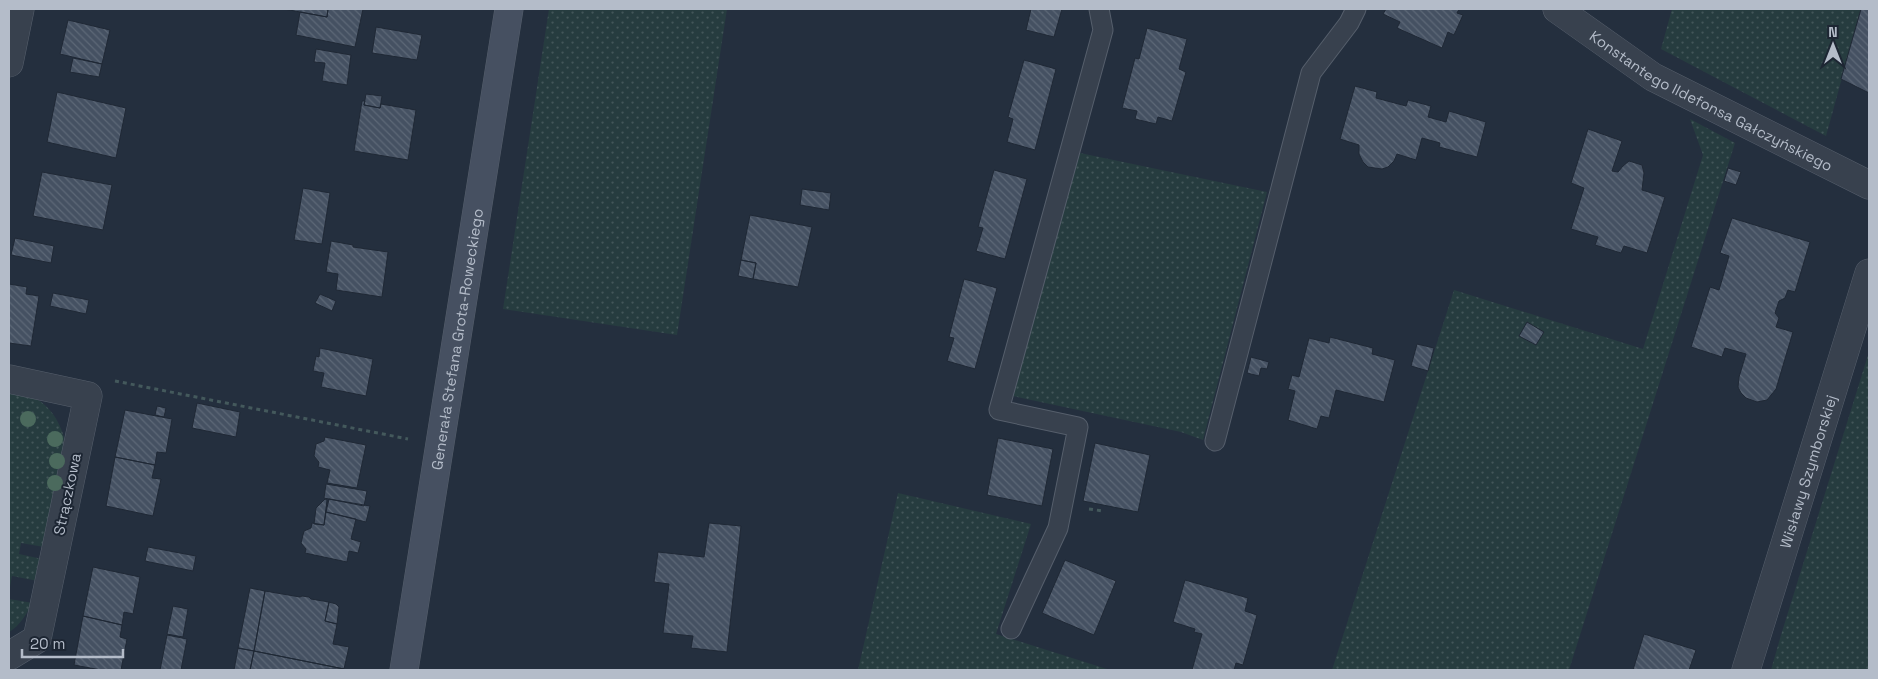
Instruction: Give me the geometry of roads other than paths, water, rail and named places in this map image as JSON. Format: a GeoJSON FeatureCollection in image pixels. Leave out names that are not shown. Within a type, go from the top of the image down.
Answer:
{"type":"FeatureCollection","features":[{"type":"Feature","properties":{"kind":"street"},"geometry":{"type":"LineString","coordinates":[[9,63],[20,9]]}},
{"type":"Feature","properties":{"kind":"street","name":"Generała Stefana Grota-Roweckiego"},"geometry":{"type":"LineString","coordinates":[[404,670],[509,9]]}},
{"type":"Feature","properties":{"kind":"street","name":"Konstantego Ildefonsa Gałczyńskiego"},"geometry":{"type":"LineString","coordinates":[[1557,9],[1653,77],[1869,186]]}},
{"type":"Feature","properties":{"kind":"street","name":"Wisławy Szymborskiej"},"geometry":{"type":"LineString","coordinates":[[1746,670],[1869,273]]}},
{"type":"Feature","properties":{"kind":"street","name":"Strączkowa"},"geometry":{"type":"LineString","coordinates":[[9,380],[88,396],[36,639],[9,656]]}},
{"type":"Feature","properties":{"kind":"lane"},"geometry":{"type":"LineString","coordinates":[[1012,629],[1058,528],[1078,427],[999,410],[1103,30],[1099,9]]}},
{"type":"Feature","properties":{"kind":"lane"},"geometry":{"type":"LineString","coordinates":[[1215,441],[1311,73],[1350,23],[1356,9]]}}]}
